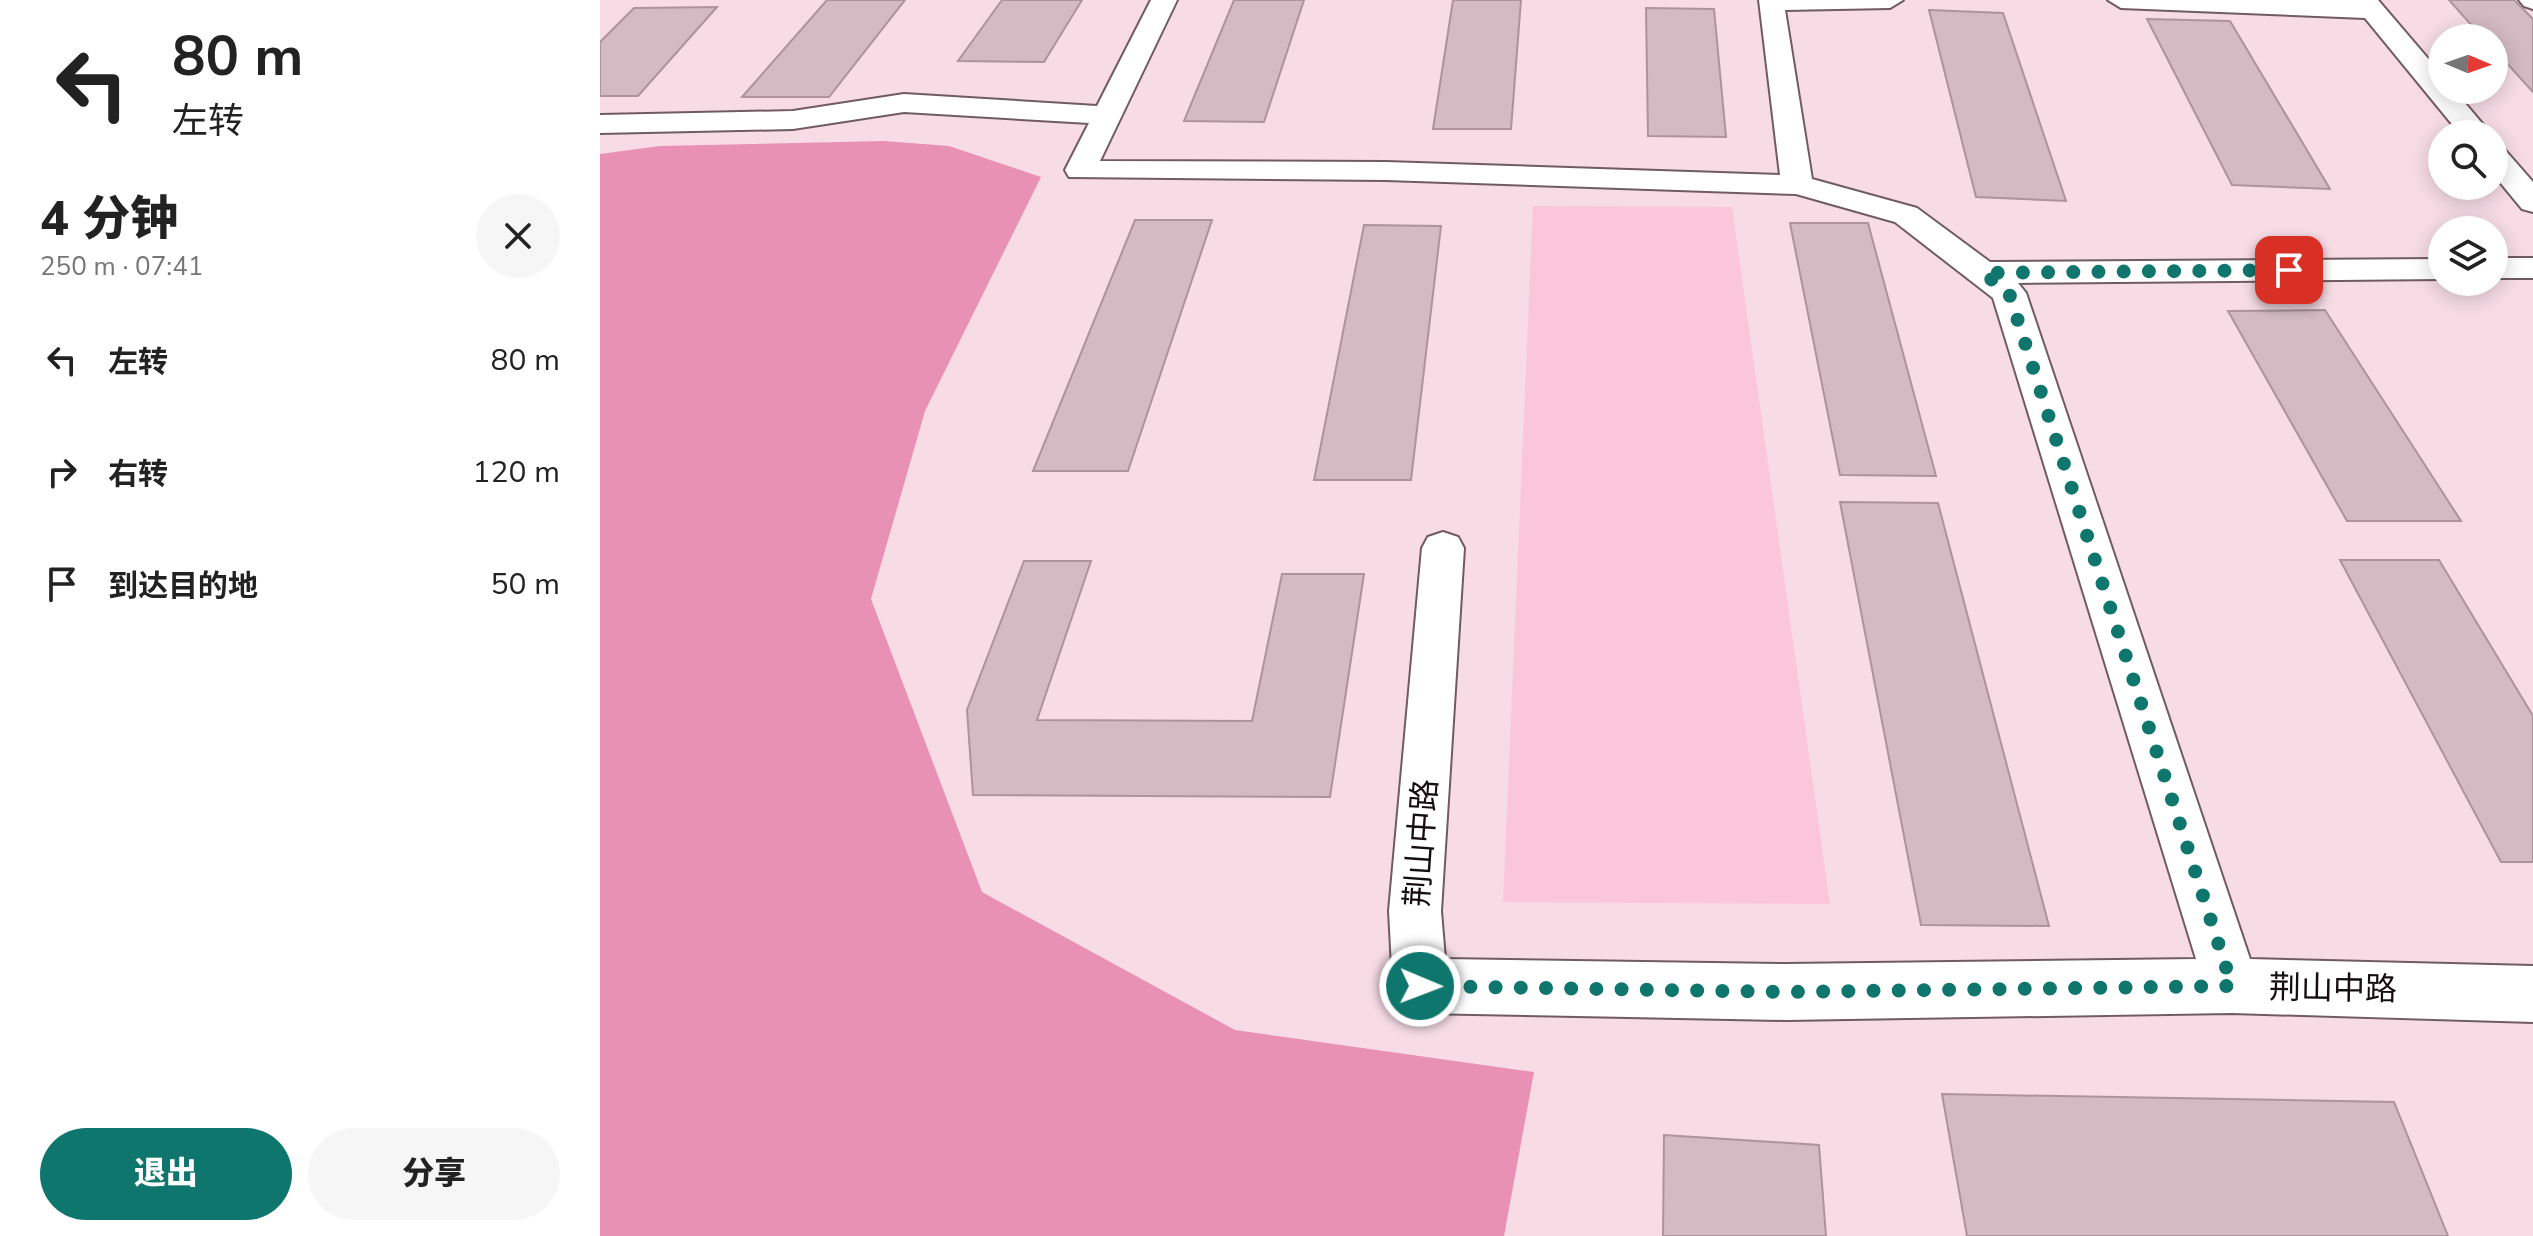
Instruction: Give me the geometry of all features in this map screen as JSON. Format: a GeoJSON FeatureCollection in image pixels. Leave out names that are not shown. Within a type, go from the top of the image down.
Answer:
{"type":"FeatureCollection","features":[{"type":"Feature","properties":{"kind":"street"},"geometry":{"type":"LineString","coordinates":[[1164,0],[1080,170],[1386,171],[1797,185],[1906,215],[2009,293],[2232,986]]}},
{"type":"Feature","properties":{"kind":"street"},"geometry":{"type":"LineString","coordinates":[[1797,185],[1771,2],[1890,0]]}},
{"type":"Feature","properties":{"kind":"street"},"geometry":{"type":"LineString","coordinates":[[2121,0],[2368,5],[2464,120]]}},
{"type":"Feature","properties":{"kind":"street"},"geometry":{"type":"LineString","coordinates":[[600,124],[793,120],[904,103],[1107,115]]}},
{"type":"Feature","properties":{"kind":"street"},"geometry":{"type":"LineString","coordinates":[[2508,173],[2533,202]]}},
{"type":"Feature","properties":{"kind":"street"},"geometry":{"type":"LineString","coordinates":[[2508,268],[2533,268]]}},
{"type":"Feature","properties":{"kind":"street"},"geometry":{"type":"LineString","coordinates":[[1983,273],[2428,269]]}},
{"type":"Feature","properties":{"kind":"street","name":"荆山中路"},"geometry":{"type":"LineString","coordinates":[[1443,548],[1415,911],[1420,986],[1786,992],[2232,986],[2533,994]]}},
{"type":"Feature","properties":{"kind":"shaded area"},"geometry":{"type":"Polygon","coordinates":[[[884,141],[949,146],[1041,177],[925,411],[871,599],[982,892],[1235,1030],[1534,1072],[1504,1236],[600,1236],[600,154],[660,146],[884,141]]]}},
{"type":"Feature","properties":{"kind":"shaded area"},"geometry":{"type":"Polygon","coordinates":[[[1533,206],[1732,207],[1830,904],[1503,902],[1533,206]]]}},
{"type":"Feature","properties":{"kind":"building"},"geometry":{"type":"Polygon","coordinates":[[[827,0],[905,0],[829,97],[742,97],[827,0]]]}},
{"type":"Feature","properties":{"kind":"building"},"geometry":{"type":"Polygon","coordinates":[[[1002,0],[1082,0],[1044,62],[958,61],[1002,0]]]}},
{"type":"Feature","properties":{"kind":"building"},"geometry":{"type":"Polygon","coordinates":[[[1234,0],[1304,0],[1264,122],[1184,121],[1234,0]]]}},
{"type":"Feature","properties":{"kind":"building"},"geometry":{"type":"Polygon","coordinates":[[[1453,0],[1521,0],[1511,129],[1433,129],[1453,0]]]}},
{"type":"Feature","properties":{"kind":"building"},"geometry":{"type":"Polygon","coordinates":[[[2449,0],[2514,0],[2533,19],[2533,92],[2508,64],[2508,24],[2470,24],[2449,0]]]}},
{"type":"Feature","properties":{"kind":"building"},"geometry":{"type":"Polygon","coordinates":[[[717,7],[638,96],[600,96],[600,42],[634,8],[717,7]]]}},
{"type":"Feature","properties":{"kind":"building"},"geometry":{"type":"Polygon","coordinates":[[[1646,8],[1714,9],[1726,137],[1648,136],[1646,8]]]}},
{"type":"Feature","properties":{"kind":"building"},"geometry":{"type":"Polygon","coordinates":[[[1929,10],[2003,13],[2066,201],[1976,197],[1929,10]]]}},
{"type":"Feature","properties":{"kind":"building"},"geometry":{"type":"Polygon","coordinates":[[[2147,19],[2230,21],[2330,189],[2232,185],[2147,19]]]}},
{"type":"Feature","properties":{"kind":"building"},"geometry":{"type":"Polygon","coordinates":[[[1135,220],[1212,220],[1128,471],[1033,471],[1135,220]]]}},
{"type":"Feature","properties":{"kind":"building"},"geometry":{"type":"Polygon","coordinates":[[[1790,223],[1868,223],[1936,476],[1840,475],[1790,223]]]}},
{"type":"Feature","properties":{"kind":"building"},"geometry":{"type":"Polygon","coordinates":[[[1364,225],[1441,226],[1411,480],[1314,480],[1364,225]]]}},
{"type":"Feature","properties":{"kind":"building"},"geometry":{"type":"Polygon","coordinates":[[[2325,310],[2461,521],[2347,521],[2228,311],[2325,310]]]}},
{"type":"Feature","properties":{"kind":"building"},"geometry":{"type":"Polygon","coordinates":[[[1840,502],[1938,503],[2049,926],[1921,925],[1840,502]]]}},
{"type":"Feature","properties":{"kind":"building"},"geometry":{"type":"Polygon","coordinates":[[[2340,560],[2439,560],[2533,716],[2533,862],[2501,862],[2340,560]]]}},
{"type":"Feature","properties":{"kind":"building"},"geometry":{"type":"Polygon","coordinates":[[[1024,561],[1091,561],[1037,720],[1252,721],[1282,574],[1364,574],[1330,797],[973,795],[967,710],[1024,561]]]}},
{"type":"Feature","properties":{"kind":"building"},"geometry":{"type":"Polygon","coordinates":[[[1942,1094],[2394,1102],[2448,1236],[1967,1236],[1942,1094]]]}},
{"type":"Feature","properties":{"kind":"building"},"geometry":{"type":"Polygon","coordinates":[[[1664,1135],[1819,1145],[1826,1236],[1663,1236],[1664,1135]]]}},
{"type":"Feature","properties":{"kind":"route"},"geometry":{"type":"LineString","coordinates":[[1420,986],[1786,992],[2232,986],[2009,293],[1983,273],[2289,270]]}}]}
